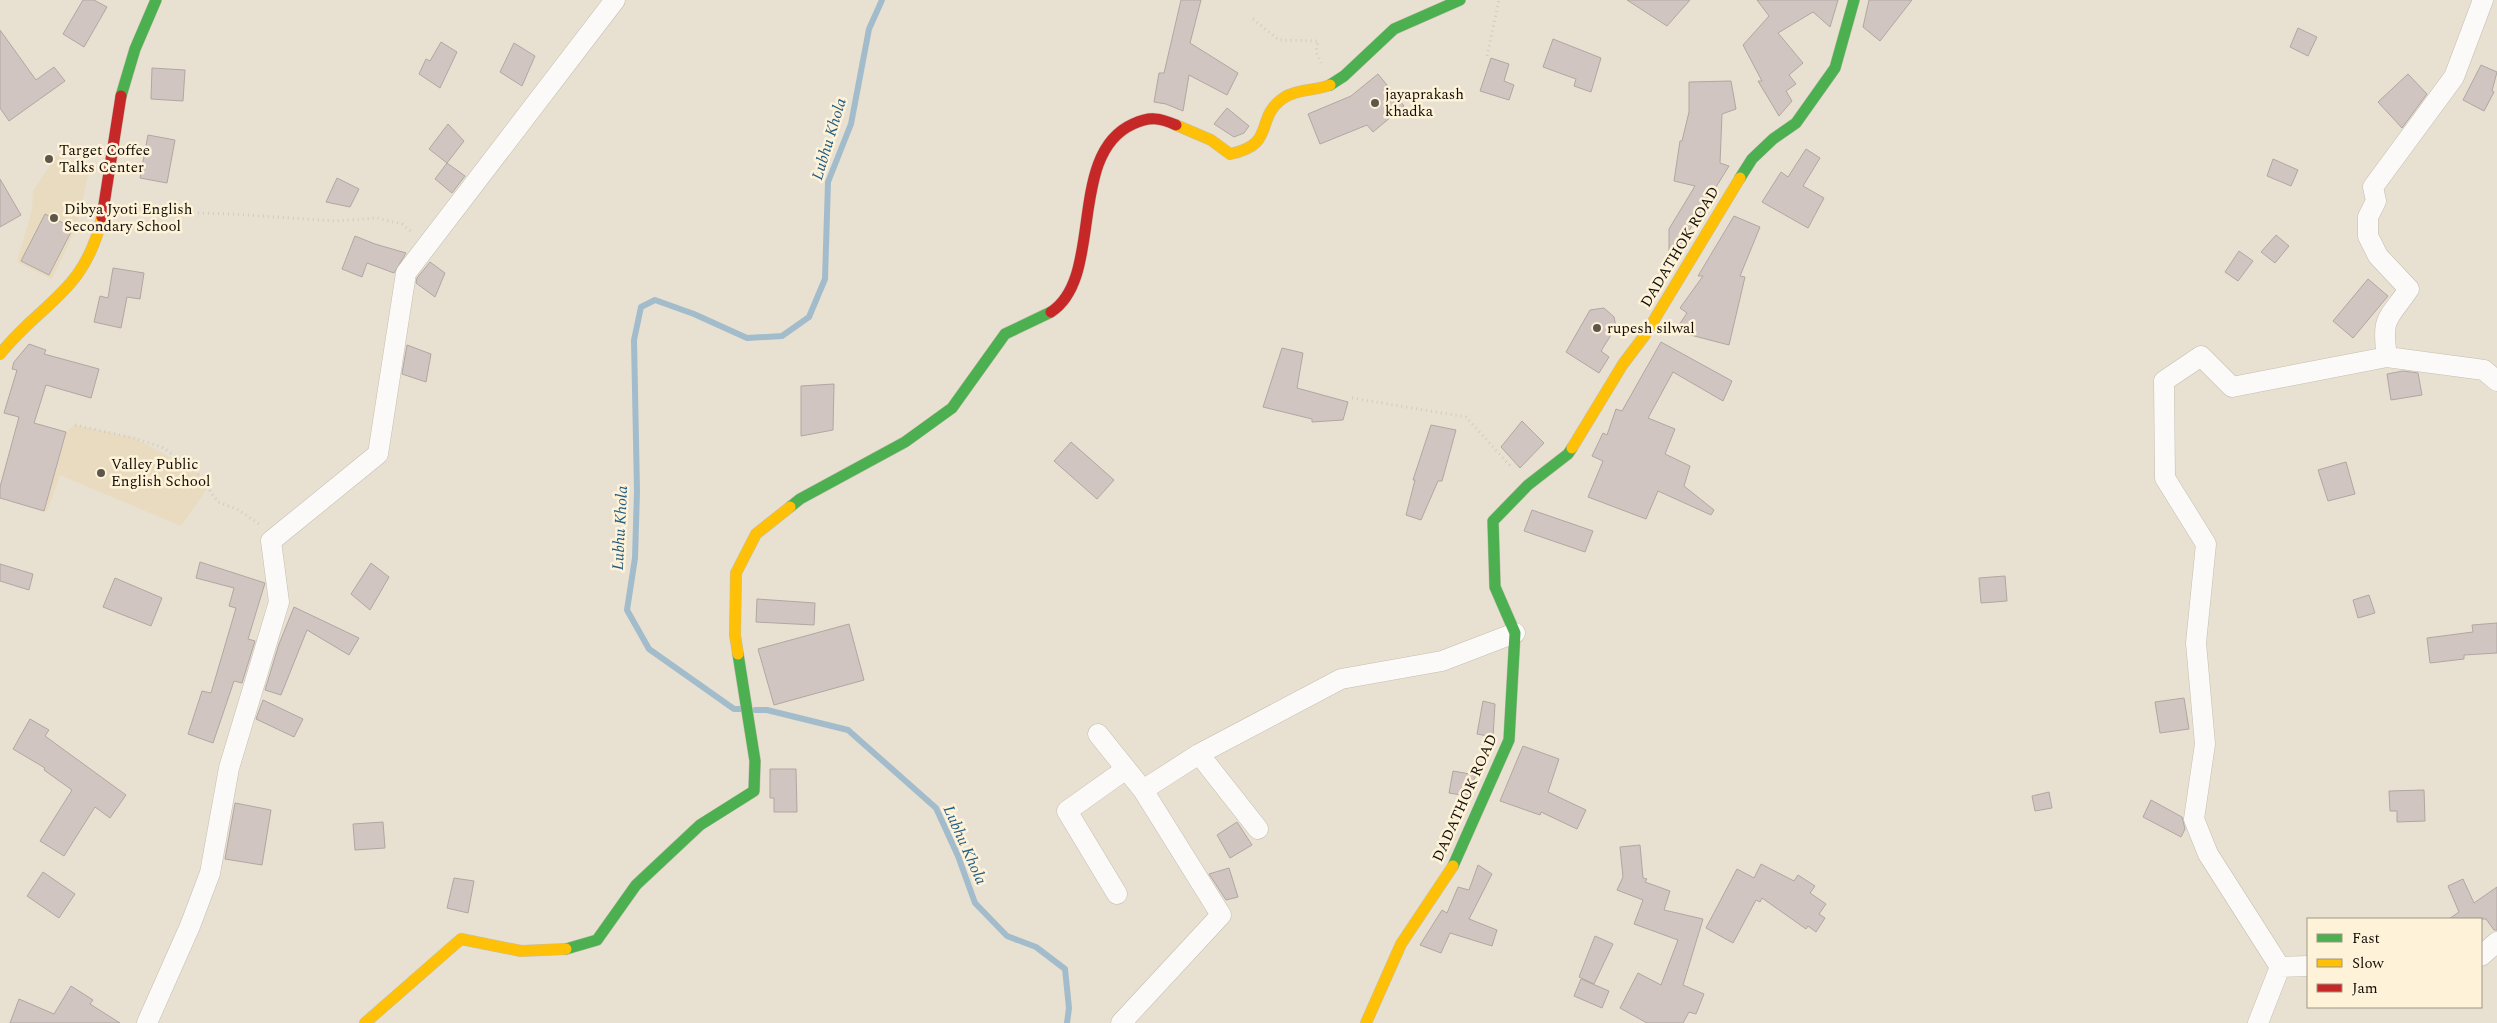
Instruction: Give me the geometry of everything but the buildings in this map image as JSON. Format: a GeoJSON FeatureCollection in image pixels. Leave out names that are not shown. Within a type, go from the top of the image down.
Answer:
{"type":"FeatureCollection","features":[{"type":"Feature","properties":{"kind":"street"},"geometry":{"type":"LineString","coordinates":[[0,354],[10,341],[74,281],[86,265],[104,209],[120,98],[145,24],[156,0]]}},
{"type":"Feature","properties":{"kind":"street"},"geometry":{"type":"LineString","coordinates":[[147,1023],[190,926],[210,874],[229,768],[280,602],[271,541],[378,454],[406,273],[615,0]]}},
{"type":"Feature","properties":{"kind":"street"},"geometry":{"type":"LineString","coordinates":[[366,1023],[461,939],[521,950],[561,950],[597,940],[614,913],[643,878],[700,825],[754,791],[755,760],[748,699],[735,635],[736,573],[756,534],[800,499],[905,442],[952,408],[1005,334],[1042,318],[1062,305],[1076,276],[1094,179],[1109,143],[1126,127],[1146,118],[1160,118],[1211,140],[1230,154],[1245,153],[1256,146],[1265,130],[1272,108],[1283,98],[1337,81],[1389,32],[1460,0]]}},
{"type":"Feature","properties":{"kind":"street","name":"DADATHOK ROAD"},"geometry":{"type":"LineString","coordinates":[[1366,1023],[1401,944],[1454,864],[1509,740],[1515,633],[1495,587],[1492,521],[1528,485],[1568,454],[1623,364],[1645,335],[1722,205],[1752,159],[1774,139],[1796,123],[1835,68],[1854,0]]}},
{"type":"Feature","properties":{"kind":"street"},"geometry":{"type":"LineString","coordinates":[[2387,357],[2383,332],[2391,312],[2409,288],[2378,256],[2368,236],[2368,217],[2376,201],[2373,187],[2454,78],[2483,0]]}},
{"type":"Feature","properties":{"kind":"street"},"geometry":{"type":"LineString","coordinates":[[2280,967],[2208,854],[2194,819],[2205,744],[2196,643],[2206,544],[2165,478],[2164,381],[2201,356],[2232,387],[2387,357],[2484,370],[2497,381]]}},
{"type":"Feature","properties":{"kind":"street"},"geometry":{"type":"LineString","coordinates":[[1143,790],[1199,754],[1341,679],[1442,662],[1515,633]]}},
{"type":"Feature","properties":{"kind":"street"},"geometry":{"type":"LineString","coordinates":[[1098,734],[1143,790],[1221,915],[1121,1023]]}},
{"type":"Feature","properties":{"kind":"street"},"geometry":{"type":"LineString","coordinates":[[1199,754],[1258,829]]}},
{"type":"Feature","properties":{"kind":"street"},"geometry":{"type":"LineString","coordinates":[[1117,894],[1068,811],[1126,769]]}},
{"type":"Feature","properties":{"kind":"street"},"geometry":{"type":"LineString","coordinates":[[2482,955],[2497,942]]}},
{"type":"Feature","properties":{"kind":"street"},"geometry":{"type":"LineString","coordinates":[[2280,967],[2307,966]]}},
{"type":"Feature","properties":{"kind":"street"},"geometry":{"type":"LineString","coordinates":[[2258,1023],[2280,967]]}},
{"type":"Feature","properties":{"kind":"path"},"geometry":{"type":"LineString","coordinates":[[1487,56],[1499,0]]}},
{"type":"Feature","properties":{"kind":"path"},"geometry":{"type":"LineString","coordinates":[[1253,19],[1279,40],[1318,41],[1316,52],[1330,84]]}},
{"type":"Feature","properties":{"kind":"path"},"geometry":{"type":"LineString","coordinates":[[104,209],[232,214],[319,221],[377,218],[402,224],[427,246]]}},
{"type":"Feature","properties":{"kind":"path"},"geometry":{"type":"LineString","coordinates":[[1352,398],[1466,417],[1528,485]]}},
{"type":"Feature","properties":{"kind":"path"},"geometry":{"type":"LineString","coordinates":[[75,425],[134,438],[162,447],[196,470],[218,502],[237,509],[260,525],[271,541]]}},
{"type":"Feature","properties":{"kind":"shaded area","name":"Dibya Jyoti English Secondary School"},"geometry":{"type":"Polygon","coordinates":[[[57,155],[89,171],[77,226],[52,279],[17,262],[32,210],[33,191],[57,155]]]}},
{"type":"Feature","properties":{"kind":"shaded area","name":"Valley Public English School"},"geometry":{"type":"Polygon","coordinates":[[[19,419],[66,432],[75,425],[134,438],[196,471],[208,487],[181,526],[60,475],[47,511],[0,498],[0,487],[19,419]]]}},
{"type":"Feature","properties":{"kind":"waterway","name":"Lubhu Khola"},"geometry":{"type":"LineString","coordinates":[[743,709],[734,709],[649,649],[627,610],[635,558],[637,491],[634,340],[641,307],[655,300],[694,314],[747,338],[782,336],[809,317],[825,279],[828,182],[851,124],[869,29],[882,0]]}},
{"type":"Feature","properties":{"kind":"waterway","name":"Lubhu Khola"},"geometry":{"type":"LineString","coordinates":[[755,710],[767,710],[848,730],[936,808],[958,856],[975,903],[1007,936],[1036,947],[1065,969],[1069,1008],[1067,1023]]}},
{"type":"Feature","properties":{"kind":"traffic: fast"},"geometry":{"type":"LineString","coordinates":[[121,96],[135,49],[156,0]]}},
{"type":"Feature","properties":{"kind":"traffic: fast"},"geometry":{"type":"LineString","coordinates":[[1330,85],[1344,76],[1394,29],[1460,0]]}},
{"type":"Feature","properties":{"kind":"traffic: fast"},"geometry":{"type":"LineString","coordinates":[[1740,178],[1752,159],[1773,139],[1796,123],[1835,68],[1854,0]]}},
{"type":"Feature","properties":{"kind":"traffic: fast"},"geometry":{"type":"LineString","coordinates":[[790,507],[800,499],[905,442],[952,408],[1005,334],[1051,312]]}},
{"type":"Feature","properties":{"kind":"traffic: fast"},"geometry":{"type":"LineString","coordinates":[[1453,866],[1509,740],[1515,633],[1495,587],[1493,521],[1528,485],[1568,454],[1572,448]]}},
{"type":"Feature","properties":{"kind":"traffic: fast"},"geometry":{"type":"LineString","coordinates":[[566,949],[597,940],[636,885],[700,825],[754,791],[755,761],[738,654]]}},
{"type":"Feature","properties":{"kind":"traffic: slow"},"geometry":{"type":"LineString","coordinates":[[1176,125],[1211,140],[1230,154],[1245,150],[1260,138],[1269,115],[1282,99],[1293,93],[1330,85]]}},
{"type":"Feature","properties":{"kind":"traffic: slow"},"geometry":{"type":"LineString","coordinates":[[1572,448],[1623,364],[1645,335],[1740,178]]}},
{"type":"Feature","properties":{"kind":"traffic: slow"},"geometry":{"type":"LineString","coordinates":[[0,354],[74,279],[85,263],[102,217]]}},
{"type":"Feature","properties":{"kind":"traffic: slow"},"geometry":{"type":"LineString","coordinates":[[738,654],[735,635],[736,573],[756,534],[790,507]]}},
{"type":"Feature","properties":{"kind":"traffic: slow"},"geometry":{"type":"LineString","coordinates":[[1366,1023],[1401,944],[1453,866]]}},
{"type":"Feature","properties":{"kind":"traffic: slow"},"geometry":{"type":"LineString","coordinates":[[365,1023],[461,939],[521,951],[566,949]]}},
{"type":"Feature","properties":{"kind":"traffic: jam"},"geometry":{"type":"LineString","coordinates":[[102,217],[121,96]]}},
{"type":"Feature","properties":{"kind":"traffic: jam"},"geometry":{"type":"LineString","coordinates":[[1051,312],[1067,295],[1077,272],[1092,187],[1100,161],[1112,139],[1133,124],[1145,120],[1160,119],[1176,125]]}},
{"type":"Feature","properties":{"kind":"place","name":"jayaprakash khadka"},"geometry":{"type":"Point","coordinates":[1375,103]}},
{"type":"Feature","properties":{"kind":"place","name":"Target Coffee Talks Center"},"geometry":{"type":"Point","coordinates":[49,159]}},
{"type":"Feature","properties":{"kind":"place","name":"Dibya Jyoti English Secondary School"},"geometry":{"type":"Point","coordinates":[54,218]}},
{"type":"Feature","properties":{"kind":"place","name":"rupesh silwal"},"geometry":{"type":"Point","coordinates":[1597,328]}},
{"type":"Feature","properties":{"kind":"place","name":"Valley Public English School"},"geometry":{"type":"Point","coordinates":[101,473]}}]}
